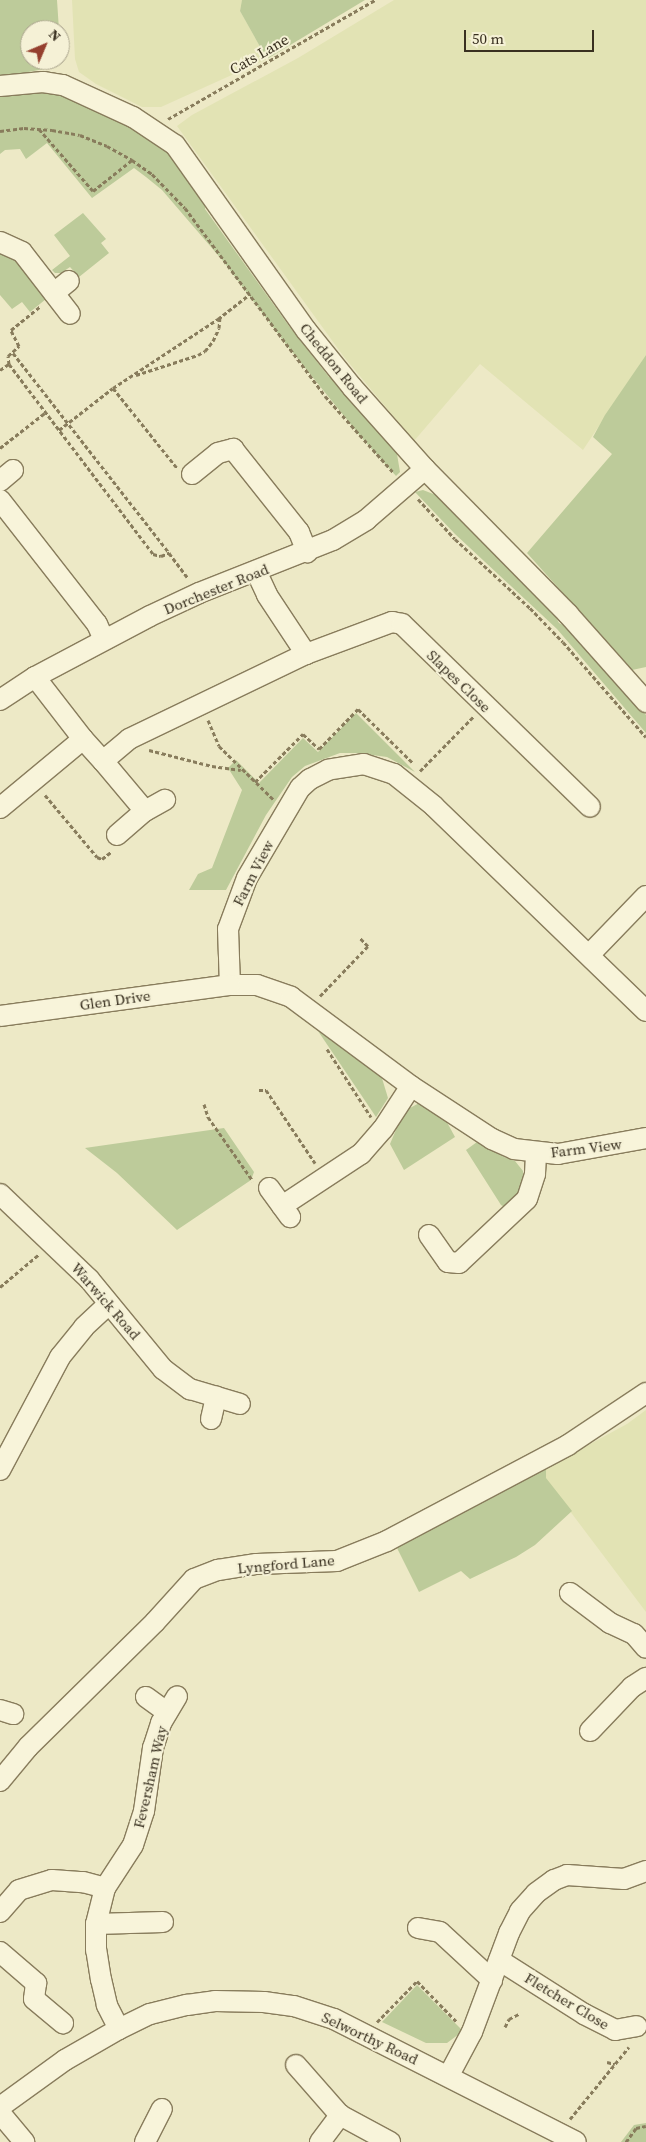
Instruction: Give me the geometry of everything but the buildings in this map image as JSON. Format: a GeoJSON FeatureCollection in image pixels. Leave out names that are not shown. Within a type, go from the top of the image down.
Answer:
{"type":"FeatureCollection","features":[{"type":"Feature","properties":{"kind":"street","name":"Cheddon Road"},"geometry":{"type":"LineString","coordinates":[[0,86],[44,82],[63,86],[102,101],[133,117],[175,145],[189,162],[306,330],[352,387],[425,469],[568,614],[640,681],[646,702]]}},
{"type":"Feature","properties":{"kind":"street"},"geometry":{"type":"LineString","coordinates":[[0,242],[22,252],[59,290],[70,314]]}},
{"type":"Feature","properties":{"kind":"street"},"geometry":{"type":"LineString","coordinates":[[192,474],[218,453],[233,448],[299,532],[307,552]]}},
{"type":"Feature","properties":{"kind":"street","name":"Dorchester Road"},"geometry":{"type":"LineString","coordinates":[[0,700],[35,677],[199,593],[307,552],[333,540],[366,520],[425,469]]}},
{"type":"Feature","properties":{"kind":"street"},"geometry":{"type":"LineString","coordinates":[[0,500],[97,624],[104,640]]}},
{"type":"Feature","properties":{"kind":"street"},"geometry":{"type":"LineString","coordinates":[[256,571],[267,595],[306,654]]}},
{"type":"Feature","properties":{"kind":"street","name":"Slapes Close"},"geometry":{"type":"LineString","coordinates":[[103,761],[129,739],[306,654],[392,622],[402,624],[484,706],[590,807]]}},
{"type":"Feature","properties":{"kind":"street"},"geometry":{"type":"LineString","coordinates":[[35,677],[83,739],[145,811]]}},
{"type":"Feature","properties":{"kind":"street"},"geometry":{"type":"LineString","coordinates":[[0,808],[83,739]]}},
{"type":"Feature","properties":{"kind":"street","name":"Farm View"},"geometry":{"type":"LineString","coordinates":[[646,1011],[414,777],[394,774],[364,764],[337,768],[310,779],[300,788],[247,878],[234,908],[228,929],[230,985],[256,985],[291,997],[411,1086],[492,1139],[514,1149],[558,1154],[646,1138]]}},
{"type":"Feature","properties":{"kind":"street"},"geometry":{"type":"LineString","coordinates":[[117,835],[145,811],[165,800]]}},
{"type":"Feature","properties":{"kind":"street"},"geometry":{"type":"LineString","coordinates":[[589,955],[646,896]]}},
{"type":"Feature","properties":{"kind":"street","name":"Glen Drive"},"geometry":{"type":"LineString","coordinates":[[0,1016],[230,985]]}},
{"type":"Feature","properties":{"kind":"street"},"geometry":{"type":"LineString","coordinates":[[269,1188],[286,1212],[325,1178],[361,1154],[383,1129],[411,1086]]}},
{"type":"Feature","properties":{"kind":"street"},"geometry":{"type":"LineString","coordinates":[[429,1235],[448,1262],[460,1270],[527,1199],[536,1174],[536,1153]]}},
{"type":"Feature","properties":{"kind":"street","name":"Warwick Road"},"geometry":{"type":"LineString","coordinates":[[0,1194],[89,1278],[163,1369],[190,1389],[240,1404]]}},
{"type":"Feature","properties":{"kind":"street"},"geometry":{"type":"LineString","coordinates":[[2,1463],[60,1357],[84,1327],[109,1304]]}},
{"type":"Feature","properties":{"kind":"street","name":"Lyngford Lane"},"geometry":{"type":"LineString","coordinates":[[0,1781],[28,1747],[155,1622],[194,1579],[218,1570],[257,1564],[337,1561],[402,1534],[568,1445],[646,1392]]}},
{"type":"Feature","properties":{"kind":"street"},"geometry":{"type":"LineString","coordinates":[[211,1419],[216,1397]]}},
{"type":"Feature","properties":{"kind":"street"},"geometry":{"type":"LineString","coordinates":[[570,1593],[610,1623],[634,1634],[646,1648]]}},
{"type":"Feature","properties":{"kind":"street"},"geometry":{"type":"LineString","coordinates":[[590,1731],[632,1687],[646,1678]]}},
{"type":"Feature","properties":{"kind":"street","name":"Feversham Way"},"geometry":{"type":"LineString","coordinates":[[119,2029],[107,2005],[101,1980],[96,1950],[96,1924],[105,1888],[133,1846],[144,1811],[153,1748],[172,1704],[146,1697]]}},
{"type":"Feature","properties":{"kind":"street"},"geometry":{"type":"LineString","coordinates":[[449,2075],[472,2032],[520,1911],[536,1893],[554,1880],[567,1875],[624,1879],[646,1871]]}},
{"type":"Feature","properties":{"kind":"street"},"geometry":{"type":"LineString","coordinates":[[0,1912],[19,1890],[52,1880],[83,1882],[105,1888]]}},
{"type":"Feature","properties":{"kind":"street"},"geometry":{"type":"LineString","coordinates":[[96,1924],[165,1922]]}},
{"type":"Feature","properties":{"kind":"street"},"geometry":{"type":"LineString","coordinates":[[418,1928],[440,1932],[492,1980]]}},
{"type":"Feature","properties":{"kind":"street"},"geometry":{"type":"LineString","coordinates":[[0,1952],[36,1983],[34,1999],[63,2024]]}},
{"type":"Feature","properties":{"kind":"street","name":"Fletcher Close"},"geometry":{"type":"LineString","coordinates":[[499,1960],[584,2014],[615,2030],[635,2035]]}},
{"type":"Feature","properties":{"kind":"street","name":"Selworthy Road"},"geometry":{"type":"LineString","coordinates":[[0,2107],[65,2060],[119,2029],[150,2014],[187,2005],[238,2001],[294,2006],[334,2018],[449,2075],[569,2139]]}},
{"type":"Feature","properties":{"kind":"street"},"geometry":{"type":"LineString","coordinates":[[296,2064],[304,2085],[340,2115],[390,2142]]}},
{"type":"Feature","properties":{"kind":"street"},"geometry":{"type":"LineString","coordinates":[[151,2140],[162,2108]]}},
{"type":"Feature","properties":{"kind":"street"},"geometry":{"type":"LineString","coordinates":[[0,2113],[24,2142]]}},
{"type":"Feature","properties":{"kind":"street"},"geometry":{"type":"LineString","coordinates":[[320,2142],[340,2115]]}},
{"type":"Feature","properties":{"kind":"path","name":"Cats Lane"},"geometry":{"type":"LineString","coordinates":[[156,132],[164,122],[175,114],[375,0]]}},
{"type":"Feature","properties":{"kind":"path"},"geometry":{"type":"LineString","coordinates":[[39,129],[94,191],[132,160]]}},
{"type":"Feature","properties":{"kind":"path"},"geometry":{"type":"LineString","coordinates":[[0,131],[39,129],[80,135],[107,146],[152,174],[185,208],[326,396],[405,486],[455,539],[530,608],[576,655],[646,737]]}},
{"type":"Feature","properties":{"kind":"path"},"geometry":{"type":"LineString","coordinates":[[59,290],[11,330],[19,346],[8,356],[9,364],[153,554],[161,556],[169,553]]}},
{"type":"Feature","properties":{"kind":"path"},"geometry":{"type":"LineString","coordinates":[[59,430],[113,388],[220,317],[250,294]]}},
{"type":"Feature","properties":{"kind":"path"},"geometry":{"type":"LineString","coordinates":[[131,376],[198,355],[205,351],[213,341],[219,328],[220,317]]}},
{"type":"Feature","properties":{"kind":"path"},"geometry":{"type":"LineString","coordinates":[[13,353],[199,593]]}},
{"type":"Feature","properties":{"kind":"path"},"geometry":{"type":"LineString","coordinates":[[0,370],[9,364]]}},
{"type":"Feature","properties":{"kind":"path"},"geometry":{"type":"LineString","coordinates":[[113,388],[184,477],[192,474]]}},
{"type":"Feature","properties":{"kind":"path"},"geometry":{"type":"LineString","coordinates":[[0,448],[46,412]]}},
{"type":"Feature","properties":{"kind":"path"},"geometry":{"type":"LineString","coordinates":[[202,705],[219,746],[275,801],[288,808]]}},
{"type":"Feature","properties":{"kind":"path"},"geometry":{"type":"LineString","coordinates":[[319,749],[358,709],[414,777],[484,706]]}},
{"type":"Feature","properties":{"kind":"path"},"geometry":{"type":"LineString","coordinates":[[255,782],[303,734],[337,768]]}},
{"type":"Feature","properties":{"kind":"path"},"geometry":{"type":"LineString","coordinates":[[129,739],[137,747],[212,766],[242,770]]}},
{"type":"Feature","properties":{"kind":"path"},"geometry":{"type":"LineString","coordinates":[[33,781],[97,857],[102,859],[115,849],[117,835]]}},
{"type":"Feature","properties":{"kind":"path"},"geometry":{"type":"LineString","coordinates":[[307,1009],[368,946],[360,938]]}},
{"type":"Feature","properties":{"kind":"path"},"geometry":{"type":"LineString","coordinates":[[326,1046],[374,1121],[383,1129]]}},
{"type":"Feature","properties":{"kind":"path"},"geometry":{"type":"LineString","coordinates":[[259,1090],[266,1090],[325,1178]]}},
{"type":"Feature","properties":{"kind":"path"},"geometry":{"type":"LineString","coordinates":[[204,1104],[208,1117],[259,1188],[269,1188]]}},
{"type":"Feature","properties":{"kind":"path"},"geometry":{"type":"LineString","coordinates":[[0,1287],[53,1242]]}},
{"type":"Feature","properties":{"kind":"path"},"geometry":{"type":"LineString","coordinates":[[366,2033],[418,1981],[458,2022],[472,2032]]}},
{"type":"Feature","properties":{"kind":"path"},"geometry":{"type":"LineString","coordinates":[[505,2027],[509,2019],[519,2014]]}},
{"type":"Feature","properties":{"kind":"path"},"geometry":{"type":"LineString","coordinates":[[569,2139],[635,2035]]}},
{"type":"Feature","properties":{"kind":"path"},"geometry":{"type":"LineString","coordinates":[[607,2062],[615,2064]]}},
{"type":"Feature","properties":{"kind":"path"},"geometry":{"type":"LineString","coordinates":[[626,2142],[636,2128],[646,2126]]}},
{"type":"Feature","properties":{"kind":"green space"},"geometry":{"type":"Polygon","coordinates":[[[0,0],[57,0],[58,20],[20,20],[20,70],[38,70],[0,78],[0,0]]]}},
{"type":"Feature","properties":{"kind":"green space"},"geometry":{"type":"Polygon","coordinates":[[[72,0],[242,0],[240,11],[267,59],[161,107],[142,107],[96,84],[79,72],[75,59],[72,0]]]}},
{"type":"Feature","properties":{"kind":"green space"},"geometry":{"type":"Polygon","coordinates":[[[242,0],[365,0],[267,59],[240,11],[242,0]]]}},
{"type":"Feature","properties":{"kind":"green space"},"geometry":{"type":"Polygon","coordinates":[[[394,0],[646,0],[646,355],[583,450],[480,364],[414,441],[344,357],[177,126],[192,115],[298,58],[394,0]]]}},
{"type":"Feature","properties":{"kind":"green space"},"geometry":{"type":"Polygon","coordinates":[[[17,92],[59,94],[95,106],[155,141],[171,155],[206,202],[205,209],[289,326],[329,377],[336,378],[396,448],[400,472],[396,476],[361,437],[285,343],[223,261],[162,190],[134,168],[92,198],[47,143],[26,159],[20,149],[5,150],[0,154],[0,95],[17,92]]]}},
{"type":"Feature","properties":{"kind":"green space"},"geometry":{"type":"Polygon","coordinates":[[[83,213],[106,239],[101,243],[109,253],[79,277],[70,267],[61,273],[55,273],[52,270],[70,256],[54,235],[83,213]]]}},
{"type":"Feature","properties":{"kind":"green space"},"geometry":{"type":"Polygon","coordinates":[[[0,252],[14,258],[46,299],[30,312],[22,302],[12,309],[0,295],[0,252]]]}},
{"type":"Feature","properties":{"kind":"green space"},"geometry":{"type":"Polygon","coordinates":[[[646,355],[646,667],[632,670],[527,553],[612,454],[593,437],[605,415],[646,355]]]}},
{"type":"Feature","properties":{"kind":"green space"},"geometry":{"type":"Polygon","coordinates":[[[423,490],[446,499],[552,609],[559,623],[576,631],[646,715],[646,733],[557,629],[455,534],[415,492],[423,490]]]}},
{"type":"Feature","properties":{"kind":"green space"},"geometry":{"type":"Polygon","coordinates":[[[356,713],[415,772],[387,757],[358,753],[340,753],[305,766],[292,777],[266,815],[226,890],[189,890],[198,874],[212,868],[242,790],[228,768],[236,760],[259,783],[303,738],[318,752],[356,713]]]}},
{"type":"Feature","properties":{"kind":"green space"},"geometry":{"type":"Polygon","coordinates":[[[318,1031],[381,1075],[388,1098],[376,1117],[318,1031]]]}},
{"type":"Feature","properties":{"kind":"green space"},"geometry":{"type":"Polygon","coordinates":[[[421,1102],[443,1115],[455,1137],[404,1170],[390,1144],[398,1125],[410,1108],[421,1102]]]}},
{"type":"Feature","properties":{"kind":"green space"},"geometry":{"type":"Polygon","coordinates":[[[224,1128],[254,1172],[251,1180],[177,1230],[117,1173],[85,1148],[224,1128]]]}},
{"type":"Feature","properties":{"kind":"green space"},"geometry":{"type":"Polygon","coordinates":[[[477,1142],[515,1161],[523,1171],[523,1186],[508,1209],[501,1205],[466,1150],[477,1142]]]}},
{"type":"Feature","properties":{"kind":"green space"},"geometry":{"type":"Polygon","coordinates":[[[646,1410],[646,1612],[545,1478],[546,1468],[627,1424],[646,1410]]]}},
{"type":"Feature","properties":{"kind":"green space"},"geometry":{"type":"Polygon","coordinates":[[[546,1468],[546,1478],[572,1511],[535,1545],[516,1557],[470,1579],[461,1571],[419,1592],[396,1546],[546,1468]]]}},
{"type":"Feature","properties":{"kind":"green space"},"geometry":{"type":"Polygon","coordinates":[[[417,1985],[463,2031],[447,2043],[426,2043],[382,2022],[417,1985]]]}},
{"type":"Feature","properties":{"kind":"green space"},"geometry":{"type":"Polygon","coordinates":[[[646,2123],[646,2142],[621,2142],[634,2125],[646,2123]]]}}]}
